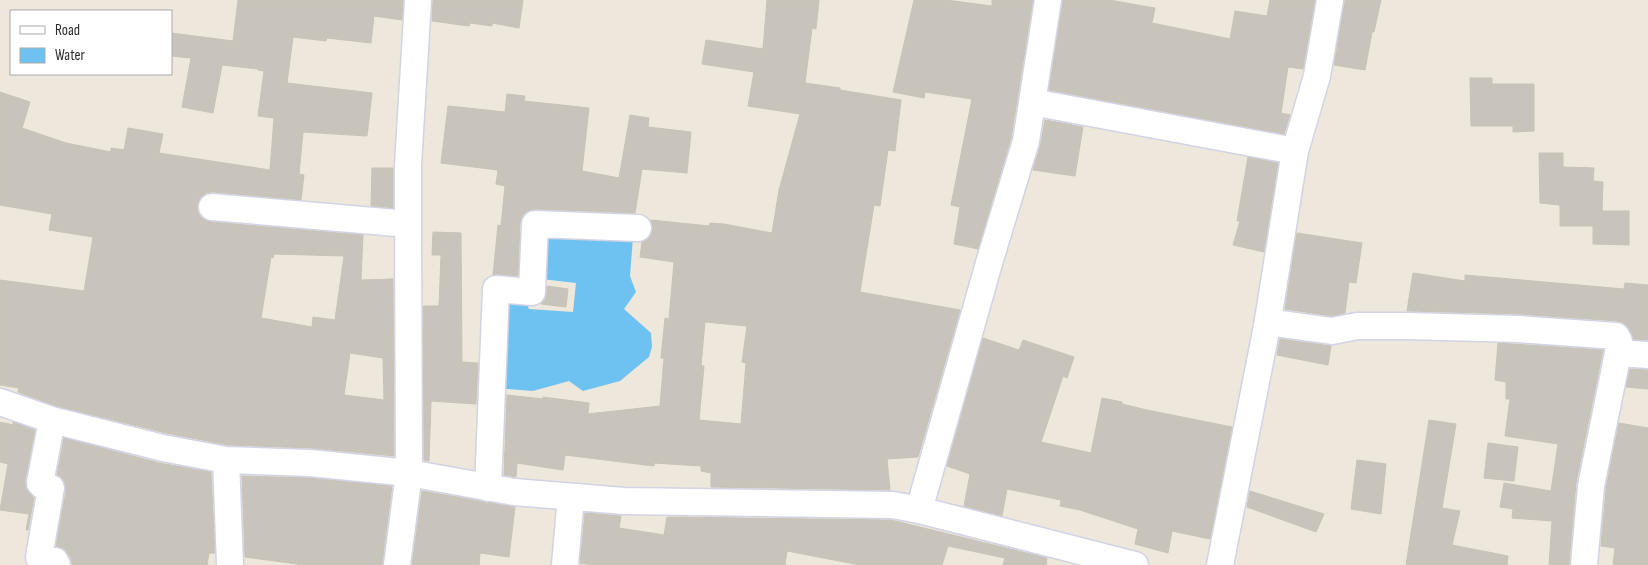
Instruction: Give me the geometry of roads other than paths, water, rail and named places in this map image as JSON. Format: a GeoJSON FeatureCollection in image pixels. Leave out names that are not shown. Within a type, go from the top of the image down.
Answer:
{"type":"FeatureCollection","features":[{"type":"Feature","properties":{"kind":"street"},"geometry":{"type":"LineString","coordinates":[[397,565],[410,473],[408,165],[418,0]]}},
{"type":"Feature","properties":{"kind":"street"},"geometry":{"type":"LineString","coordinates":[[919,510],[989,263],[1026,141],[1048,0]]}},
{"type":"Feature","properties":{"kind":"street"},"geometry":{"type":"LineString","coordinates":[[1220,565],[1268,322],[1296,151],[1317,76],[1330,0]]}},
{"type":"Feature","properties":{"kind":"street"},"geometry":{"type":"LineString","coordinates":[[1032,102],[1296,151]]}},
{"type":"Feature","properties":{"kind":"street"},"geometry":{"type":"LineString","coordinates":[[212,208],[408,224]]}},
{"type":"Feature","properties":{"kind":"street"},"geometry":{"type":"LineString","coordinates":[[488,488],[496,289],[532,292],[535,224],[638,228]]}},
{"type":"Feature","properties":{"kind":"street"},"geometry":{"type":"LineString","coordinates":[[1268,322],[1332,331],[1357,326],[1407,326],[1518,329],[1616,336],[1619,341],[1618,353],[1591,486],[1584,565]]}},
{"type":"Feature","properties":{"kind":"street"},"geometry":{"type":"LineString","coordinates":[[1618,353],[1648,355]]}},
{"type":"Feature","properties":{"kind":"street"},"geometry":{"type":"LineString","coordinates":[[0,402],[52,420],[163,448],[226,460],[310,464],[410,473],[488,488],[624,501],[893,505],[919,510],[1058,555],[1135,565]]}},
{"type":"Feature","properties":{"kind":"street"},"geometry":{"type":"LineString","coordinates":[[52,420],[40,483],[42,486],[51,488],[40,556],[41,560],[55,561],[57,565]]}},
{"type":"Feature","properties":{"kind":"street"},"geometry":{"type":"LineString","coordinates":[[226,460],[230,565]]}},
{"type":"Feature","properties":{"kind":"street"},"geometry":{"type":"LineString","coordinates":[[565,565],[571,497]]}},
{"type":"Feature","properties":{"kind":"water"},"geometry":{"type":"Polygon","coordinates":[[[543,230],[633,237],[630,276],[636,292],[624,309],[651,333],[652,347],[649,357],[620,381],[583,391],[569,381],[533,391],[496,388],[502,296],[525,299],[529,309],[573,312],[576,283],[541,279],[543,230]]]}}]}
